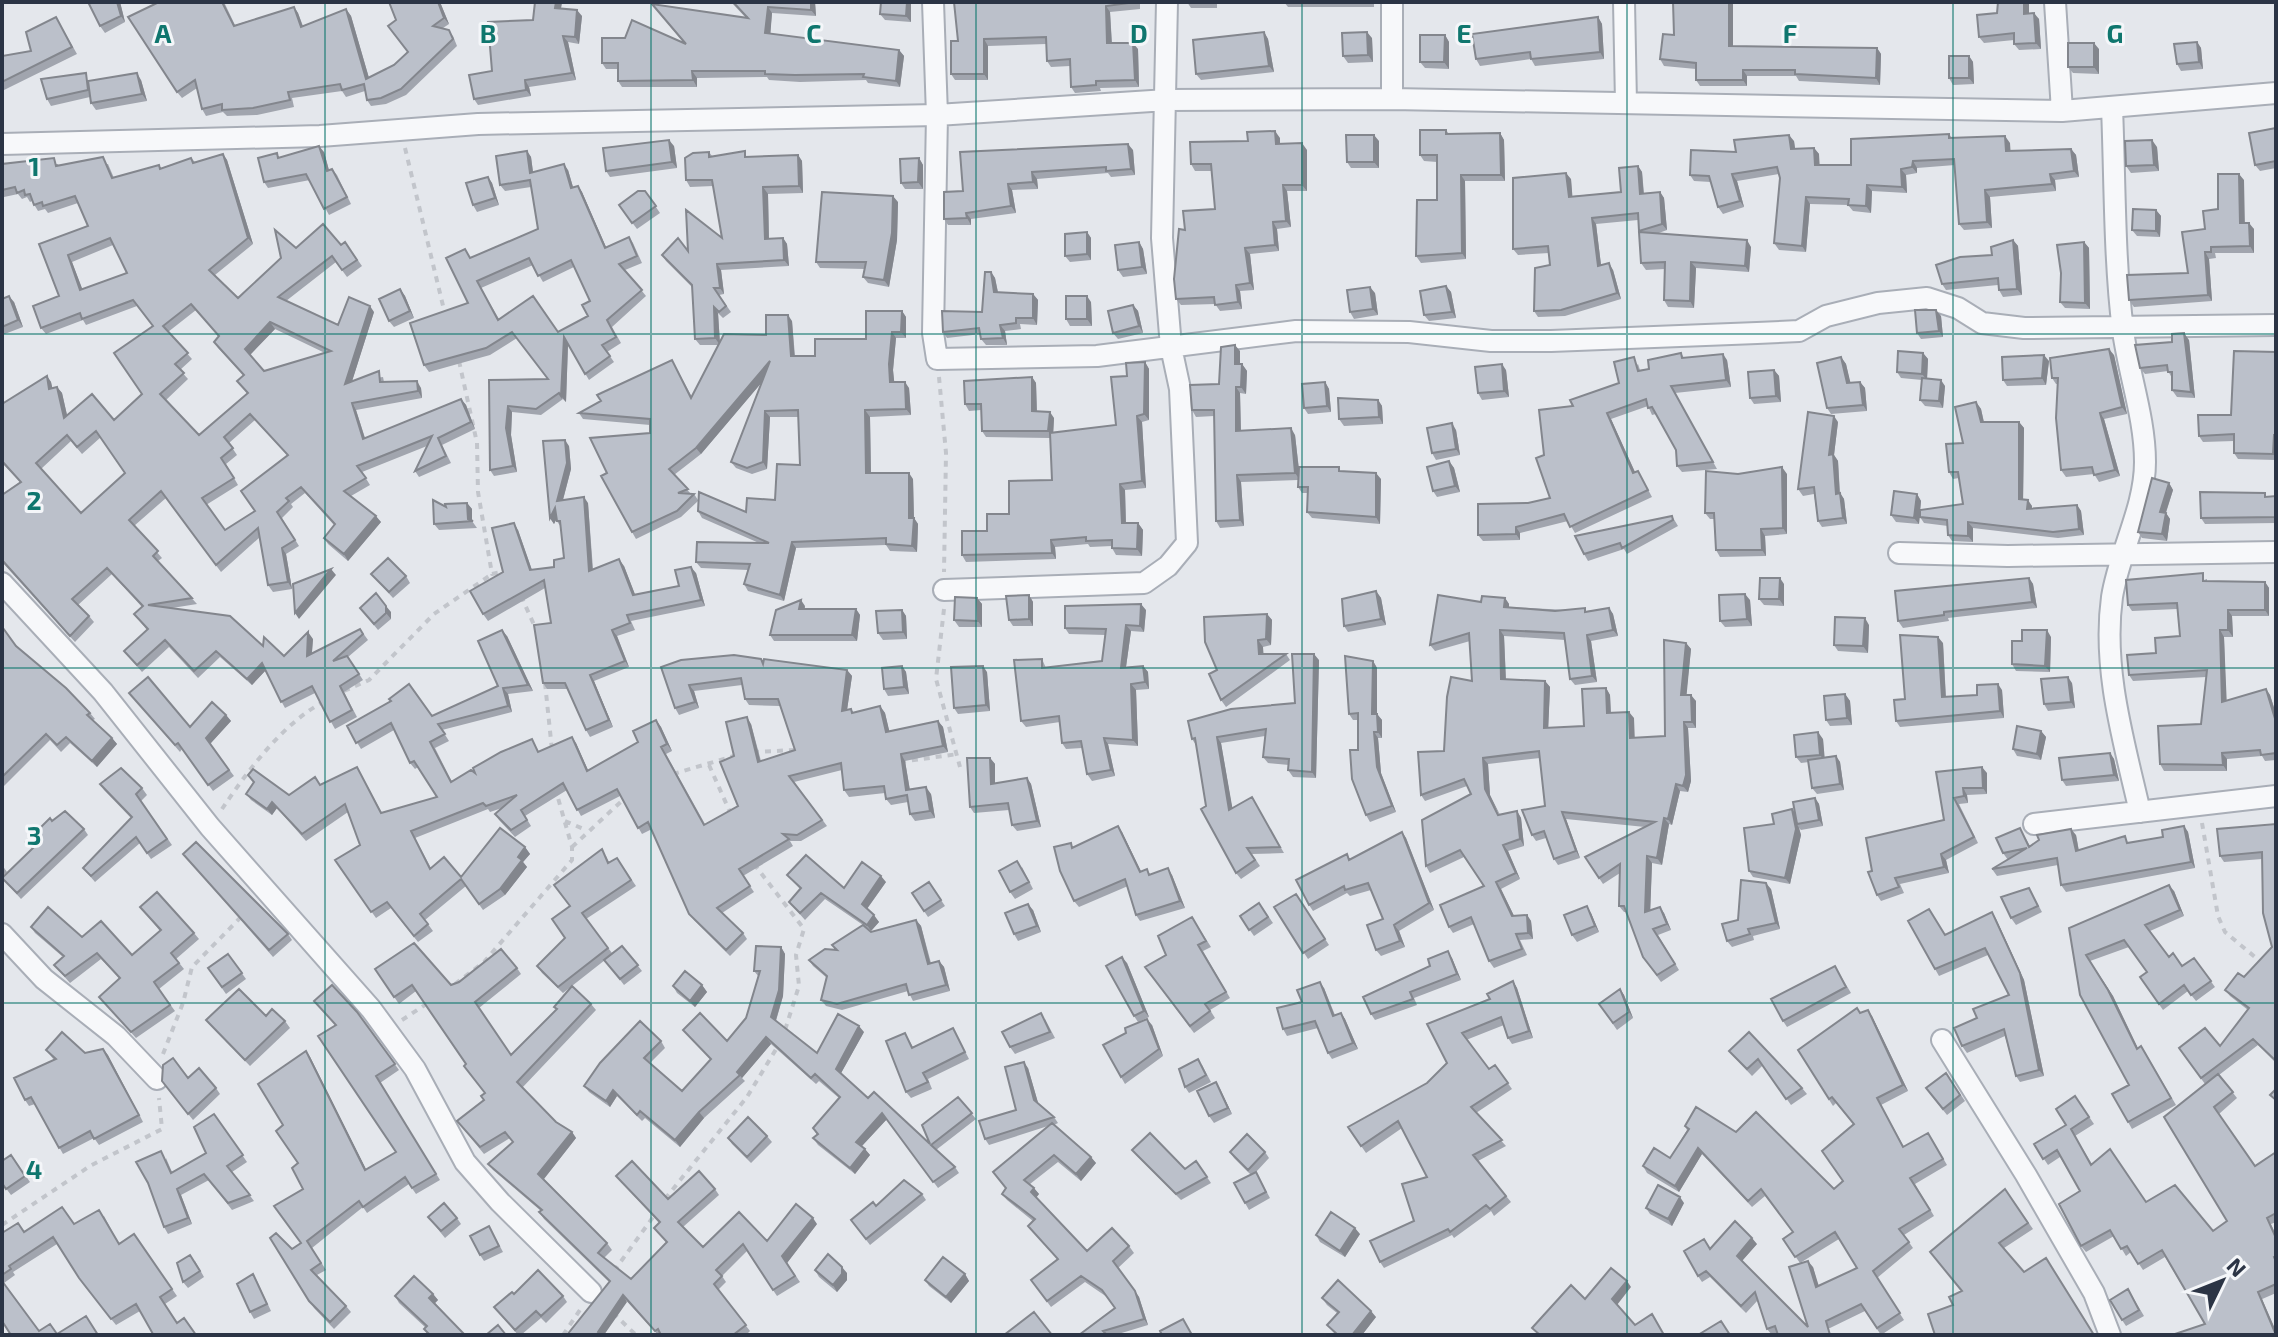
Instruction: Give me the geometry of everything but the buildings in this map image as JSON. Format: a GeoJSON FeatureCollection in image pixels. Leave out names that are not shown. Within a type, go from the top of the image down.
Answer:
{"type":"FeatureCollection","features":[{"type":"Feature","properties":{"kind":"street"},"geometry":{"type":"LineString","coordinates":[[933,2],[937,115],[933,333],[937,359],[1097,356],[1296,331],[1409,332],[1491,341],[1799,331],[1826,316],[1878,303],[1927,298],[1958,308],[1982,323],[2024,328],[2276,325]]}},
{"type":"Feature","properties":{"kind":"street"},"geometry":{"type":"LineString","coordinates":[[944,590],[1144,583],[1168,566],[1187,543],[1180,389],[1171,347],[1162,238],[1167,2]]}},
{"type":"Feature","properties":{"kind":"street"},"geometry":{"type":"LineString","coordinates":[[1392,2],[1392,99]]}},
{"type":"Feature","properties":{"kind":"street"},"geometry":{"type":"LineString","coordinates":[[1624,2],[1626,103]]}},
{"type":"Feature","properties":{"kind":"street"},"geometry":{"type":"LineString","coordinates":[[2055,2],[2062,111]]}},
{"type":"Feature","properties":{"kind":"street"},"geometry":{"type":"LineString","coordinates":[[2,144],[320,136],[478,124],[937,115],[1167,100],[1392,99],[2062,111],[2276,93]]}},
{"type":"Feature","properties":{"kind":"street"},"geometry":{"type":"LineString","coordinates":[[2112,107],[2123,329],[2143,432],[2145,466],[2132,524],[2120,554],[2112,599],[2109,647],[2119,716],[2140,812]]}},
{"type":"Feature","properties":{"kind":"street"},"geometry":{"type":"LineString","coordinates":[[1899,553],[2276,552]]}},
{"type":"Feature","properties":{"kind":"street"},"geometry":{"type":"LineString","coordinates":[[2,583],[103,692],[210,827],[351,985],[415,1069],[465,1162],[500,1202],[591,1292]]}},
{"type":"Feature","properties":{"kind":"street"},"geometry":{"type":"LineString","coordinates":[[2034,824],[2276,796]]}},
{"type":"Feature","properties":{"kind":"street"},"geometry":{"type":"LineString","coordinates":[[2,934],[44,979],[116,1036],[157,1079]]}},
{"type":"Feature","properties":{"kind":"street"},"geometry":{"type":"LineString","coordinates":[[1942,1040],[2026,1175],[2094,1293],[2110,1335]]}},
{"type":"Feature","properties":{"kind":"path"},"geometry":{"type":"LineString","coordinates":[[401,130],[445,316]]}},
{"type":"Feature","properties":{"kind":"path"},"geometry":{"type":"LineString","coordinates":[[457,357],[477,443],[478,492],[492,574]]}},
{"type":"Feature","properties":{"kind":"path"},"geometry":{"type":"LineString","coordinates":[[937,359],[946,453],[944,590],[936,679],[960,767]]}},
{"type":"Feature","properties":{"kind":"path"},"geometry":{"type":"LineString","coordinates":[[343,691],[369,680],[434,614],[492,574],[506,570],[513,582]]}},
{"type":"Feature","properties":{"kind":"path"},"geometry":{"type":"LineString","coordinates":[[520,594],[534,618],[536,631]]}},
{"type":"Feature","properties":{"kind":"path"},"geometry":{"type":"LineString","coordinates":[[543,672],[553,762]]}},
{"type":"Feature","properties":{"kind":"path"},"geometry":{"type":"LineString","coordinates":[[210,827],[235,790],[286,729],[302,713],[330,699]]}},
{"type":"Feature","properties":{"kind":"path"},"geometry":{"type":"LineString","coordinates":[[666,777],[762,750],[810,749]]}},
{"type":"Feature","properties":{"kind":"path"},"geometry":{"type":"LineString","coordinates":[[889,762],[958,754]]}},
{"type":"Feature","properties":{"kind":"path"},"geometry":{"type":"LineString","coordinates":[[709,765],[733,820]]}},
{"type":"Feature","properties":{"kind":"path"},"geometry":{"type":"LineString","coordinates":[[454,986],[484,962],[572,860],[572,847],[555,787]]}},
{"type":"Feature","properties":{"kind":"path"},"geometry":{"type":"LineString","coordinates":[[572,847],[628,795]]}},
{"type":"Feature","properties":{"kind":"path"},"geometry":{"type":"LineString","coordinates":[[2199,804],[2218,916],[2225,932],[2265,965]]}},
{"type":"Feature","properties":{"kind":"path"},"geometry":{"type":"LineString","coordinates":[[563,819],[571,826],[587,830]]}},
{"type":"Feature","properties":{"kind":"path"},"geometry":{"type":"LineString","coordinates":[[665,1199],[754,1086],[769,1063],[794,1009],[799,986],[796,955],[804,929],[751,857]]}},
{"type":"Feature","properties":{"kind":"path"},"geometry":{"type":"LineString","coordinates":[[386,1030],[432,1001]]}},
{"type":"Feature","properties":{"kind":"path"},"geometry":{"type":"LineString","coordinates":[[563,1335],[591,1292],[621,1265],[656,1213]]}},
{"type":"Feature","properties":{"kind":"path"},"geometry":{"type":"LineString","coordinates":[[591,1292],[636,1335]]}}]}
